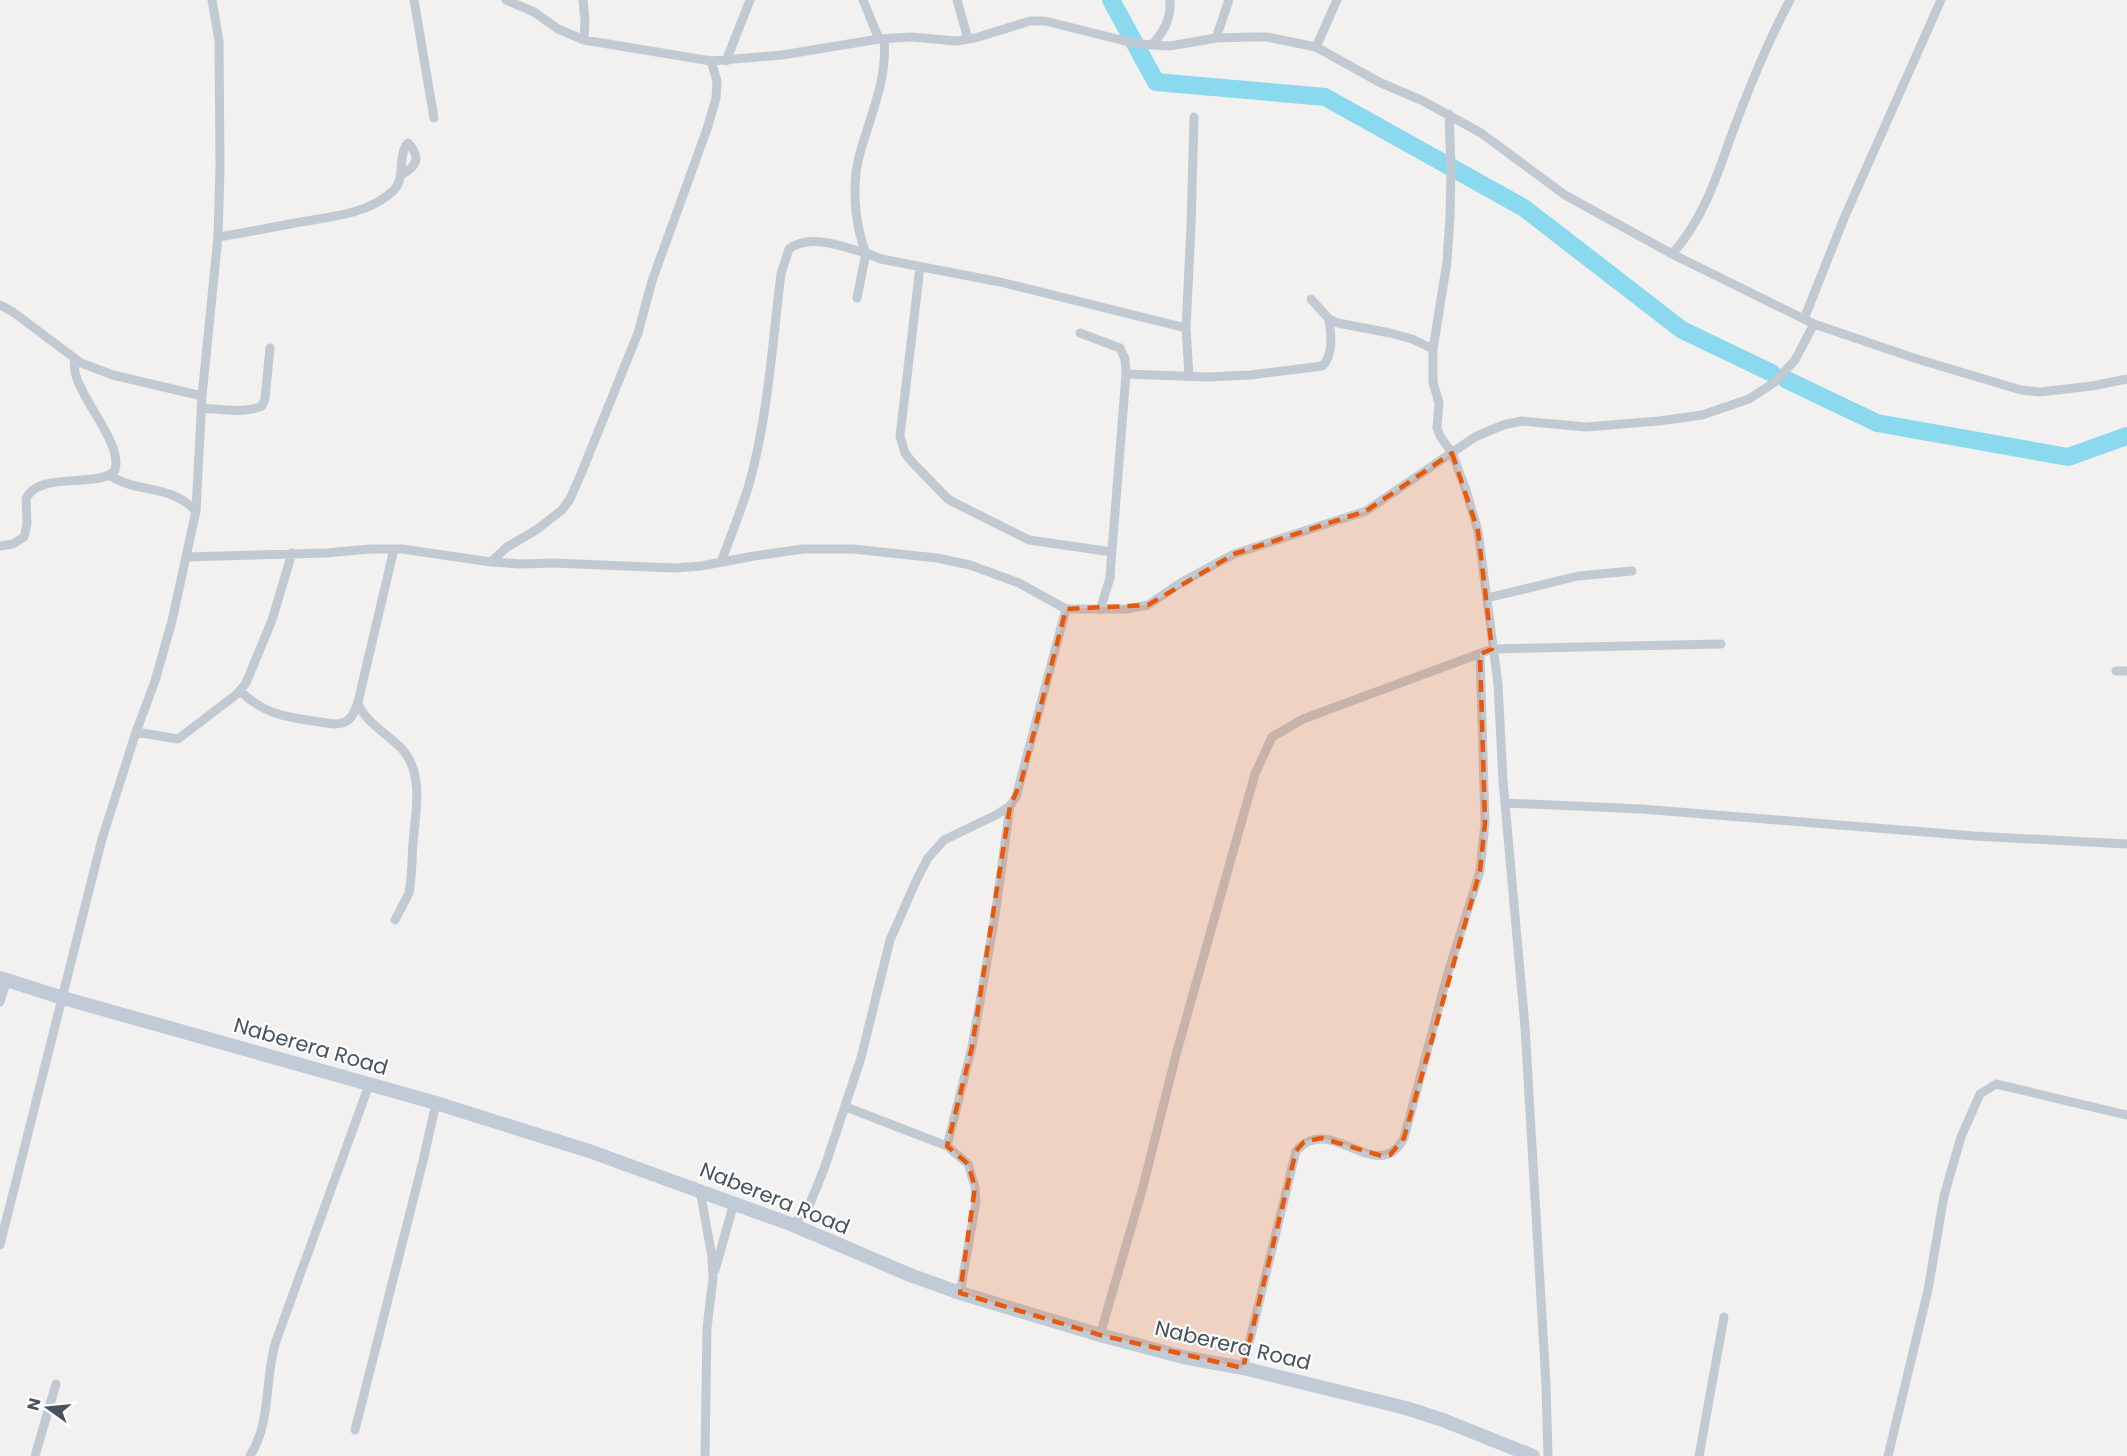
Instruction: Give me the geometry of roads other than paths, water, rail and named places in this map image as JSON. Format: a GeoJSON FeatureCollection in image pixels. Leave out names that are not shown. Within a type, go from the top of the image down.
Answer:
{"type":"FeatureCollection","features":[{"type":"Feature","properties":{"kind":"street"},"geometry":{"type":"LineString","coordinates":[[0,1245],[3,1221],[63,998],[102,839],[155,681],[172,621],[196,511],[201,408],[218,237],[219,42],[212,0]]}},
{"type":"Feature","properties":{"kind":"street"},"geometry":{"type":"LineString","coordinates":[[414,0],[434,118]]}},
{"type":"Feature","properties":{"kind":"street"},"geometry":{"type":"LineString","coordinates":[[506,0],[522,6],[558,29],[584,40],[711,61],[829,49],[881,39],[911,37],[945,41],[968,39],[1030,21],[1045,21],[1133,43],[1152,45],[1185,45],[1216,38],[1267,37],[1316,47],[1379,82],[1414,96],[1449,114],[1481,133],[1565,195],[1672,254],[1814,324],[2021,390],[2040,392],[2127,379]]}},
{"type":"Feature","properties":{"kind":"street"},"geometry":{"type":"LineString","coordinates":[[583,0],[584,40]]}},
{"type":"Feature","properties":{"kind":"street"},"geometry":{"type":"LineString","coordinates":[[726,61],[750,0]]}},
{"type":"Feature","properties":{"kind":"street"},"geometry":{"type":"LineString","coordinates":[[857,298],[866,253],[858,217],[855,184],[857,164],[882,78],[885,56],[881,39],[863,0]]}},
{"type":"Feature","properties":{"kind":"street"},"geometry":{"type":"LineString","coordinates":[[957,0],[968,39]]}},
{"type":"Feature","properties":{"kind":"street"},"geometry":{"type":"LineString","coordinates":[[1152,45],[1164,31],[1168,22],[1170,0]]}},
{"type":"Feature","properties":{"kind":"street"},"geometry":{"type":"LineString","coordinates":[[1216,38],[1229,0]]}},
{"type":"Feature","properties":{"kind":"street"},"geometry":{"type":"LineString","coordinates":[[1316,47],[1337,0]]}},
{"type":"Feature","properties":{"kind":"street"},"geometry":{"type":"LineString","coordinates":[[1672,254],[1686,239],[1702,213],[1738,118],[1790,0]]}},
{"type":"Feature","properties":{"kind":"street"},"geometry":{"type":"LineString","coordinates":[[1804,319],[1845,216],[1941,0]]}},
{"type":"Feature","properties":{"kind":"street"},"geometry":{"type":"LineString","coordinates":[[491,562],[507,547],[536,530],[562,510],[570,499],[581,474],[638,333],[652,281],[710,121],[717,81],[711,61]]}},
{"type":"Feature","properties":{"kind":"street"},"geometry":{"type":"LineString","coordinates":[[1449,114],[1451,168],[1447,262],[1433,349],[1433,382],[1439,403],[1437,428],[1452,453],[1478,531],[1498,684],[1505,803],[1526,1027],[1548,1456]]}},
{"type":"Feature","properties":{"kind":"street"},"geometry":{"type":"LineString","coordinates":[[1189,376],[1186,328],[1194,117]]}},
{"type":"Feature","properties":{"kind":"street"},"geometry":{"type":"LineString","coordinates":[[218,237],[340,215],[369,206],[395,189],[401,175]]}},
{"type":"Feature","properties":{"kind":"street"},"geometry":{"type":"LineString","coordinates":[[721,562],[748,488],[758,444],[781,273],[786,254],[793,247],[815,242],[866,253],[881,259],[1000,282],[1186,328]]}},
{"type":"Feature","properties":{"kind":"street"},"geometry":{"type":"LineString","coordinates":[[920,267],[900,435],[905,453],[948,499],[1008,530],[1037,542],[1112,552]]}},
{"type":"Feature","properties":{"kind":"street"},"geometry":{"type":"LineString","coordinates":[[1311,299],[1329,319],[1338,323],[1412,339],[1433,349]]}},
{"type":"Feature","properties":{"kind":"street"},"geometry":{"type":"LineString","coordinates":[[0,305],[13,312],[75,359],[95,369],[202,396]]}},
{"type":"Feature","properties":{"kind":"street"},"geometry":{"type":"LineString","coordinates":[[1126,374],[1250,375],[1322,366],[1328,357],[1331,342],[1329,319]]}},
{"type":"Feature","properties":{"kind":"street"},"geometry":{"type":"LineString","coordinates":[[186,556],[394,549],[491,562],[521,564],[554,562],[675,568],[818,548],[853,549],[937,558],[970,565],[1000,574],[1066,609],[1127,609],[1148,605],[1182,582],[1234,554],[1366,511],[1481,434],[1503,425],[1522,422],[1605,427],[1702,415],[1749,399],[1775,382],[1795,360],[1814,324]]}},
{"type":"Feature","properties":{"kind":"street"},"geometry":{"type":"LineString","coordinates":[[1080,333],[1120,348],[1125,359],[1126,374],[1110,578],[1100,610]]}},
{"type":"Feature","properties":{"kind":"street"},"geometry":{"type":"LineString","coordinates":[[201,408],[232,410],[262,406],[265,399],[270,348]]}},
{"type":"Feature","properties":{"kind":"street"},"geometry":{"type":"LineString","coordinates":[[0,546],[13,544],[24,537],[27,524],[26,499],[33,489],[109,475],[116,466],[105,433],[76,379],[73,367],[75,359]]}},
{"type":"Feature","properties":{"kind":"street"},"geometry":{"type":"LineString","coordinates":[[109,475],[124,483],[179,497],[196,511]]}},
{"type":"Feature","properties":{"kind":"street"},"geometry":{"type":"LineString","coordinates":[[240,691],[266,711],[287,717],[334,724],[343,724],[348,721],[358,702],[394,549]]}},
{"type":"Feature","properties":{"kind":"street"},"geometry":{"type":"LineString","coordinates":[[136,732],[179,739],[240,691],[250,676],[272,620],[292,554]]}},
{"type":"Feature","properties":{"kind":"street"},"geometry":{"type":"LineString","coordinates":[[1487,598],[1578,576],[1632,571]]}},
{"type":"Feature","properties":{"kind":"street"},"geometry":{"type":"LineString","coordinates":[[947,1146],[972,1047],[995,916],[1010,806],[1021,782],[1066,609]]}},
{"type":"Feature","properties":{"kind":"street"},"geometry":{"type":"LineString","coordinates":[[1100,1335],[1143,1187],[1177,1051],[1255,774],[1272,737],[1303,719],[1492,649],[1720,644]]}},
{"type":"Feature","properties":{"kind":"street"},"geometry":{"type":"LineString","coordinates":[[1243,1368],[1296,1151],[1304,1142],[1321,1138],[1371,1155],[1382,1156],[1390,1155],[1399,1148],[1404,1138],[1435,1018],[1482,860],[1485,823],[1479,654]]}},
{"type":"Feature","properties":{"kind":"street"},"geometry":{"type":"LineString","coordinates":[[2116,671],[2127,671]]}},
{"type":"Feature","properties":{"kind":"street"},"geometry":{"type":"LineString","coordinates":[[358,702],[362,712],[404,752],[411,764],[417,788],[409,893],[395,920]]}},
{"type":"Feature","properties":{"kind":"street"},"geometry":{"type":"LineString","coordinates":[[1505,803],[1641,809],[1974,836],[2127,844]]}},
{"type":"Feature","properties":{"kind":"street"},"geometry":{"type":"LineString","coordinates":[[793,1225],[812,1201],[861,1058],[890,940],[928,858],[944,840],[1010,806]]}},
{"type":"Feature","properties":{"kind":"street"},"geometry":{"type":"LineString","coordinates":[[0,1002],[4,979]]}},
{"type":"Feature","properties":{"kind":"street","name":"Naberera Road"},"geometry":{"type":"LineString","coordinates":[[4,979],[589,1150],[793,1225],[910,1275],[960,1293],[1183,1357],[1243,1368],[1406,1408],[1443,1420],[1533,1456]]}},
{"type":"Feature","properties":{"kind":"street"},"geometry":{"type":"LineString","coordinates":[[1888,1456],[1928,1290],[1944,1197],[1961,1137],[1980,1094],[1996,1084],[2127,1115]]}},
{"type":"Feature","properties":{"kind":"street"},"geometry":{"type":"LineString","coordinates":[[250,1456],[263,1425],[269,1370],[276,1341],[369,1085]]}},
{"type":"Feature","properties":{"kind":"street"},"geometry":{"type":"LineString","coordinates":[[355,1430],[436,1104]]}},
{"type":"Feature","properties":{"kind":"street"},"geometry":{"type":"LineString","coordinates":[[846,1107],[947,1146],[968,1164],[975,1187],[972,1232],[960,1293]]}},
{"type":"Feature","properties":{"kind":"street"},"geometry":{"type":"LineString","coordinates":[[700,1190],[712,1257],[713,1278]]}},
{"type":"Feature","properties":{"kind":"street"},"geometry":{"type":"LineString","coordinates":[[705,1456],[707,1328],[713,1278],[734,1203]]}},
{"type":"Feature","properties":{"kind":"street"},"geometry":{"type":"LineString","coordinates":[[1699,1456],[1724,1317]]}},
{"type":"Feature","properties":{"kind":"street"},"geometry":{"type":"LineString","coordinates":[[35,1456],[56,1384]]}},
{"type":"Feature","properties":{"kind":"waterway"},"geometry":{"type":"LineString","coordinates":[[1111,0],[1156,82],[1325,97],[1524,208],[1682,330],[1772,373]]}},
{"type":"Feature","properties":{"kind":"waterway"},"geometry":{"type":"LineString","coordinates":[[1787,380],[1877,423],[2068,457],[2127,436]]}}]}
